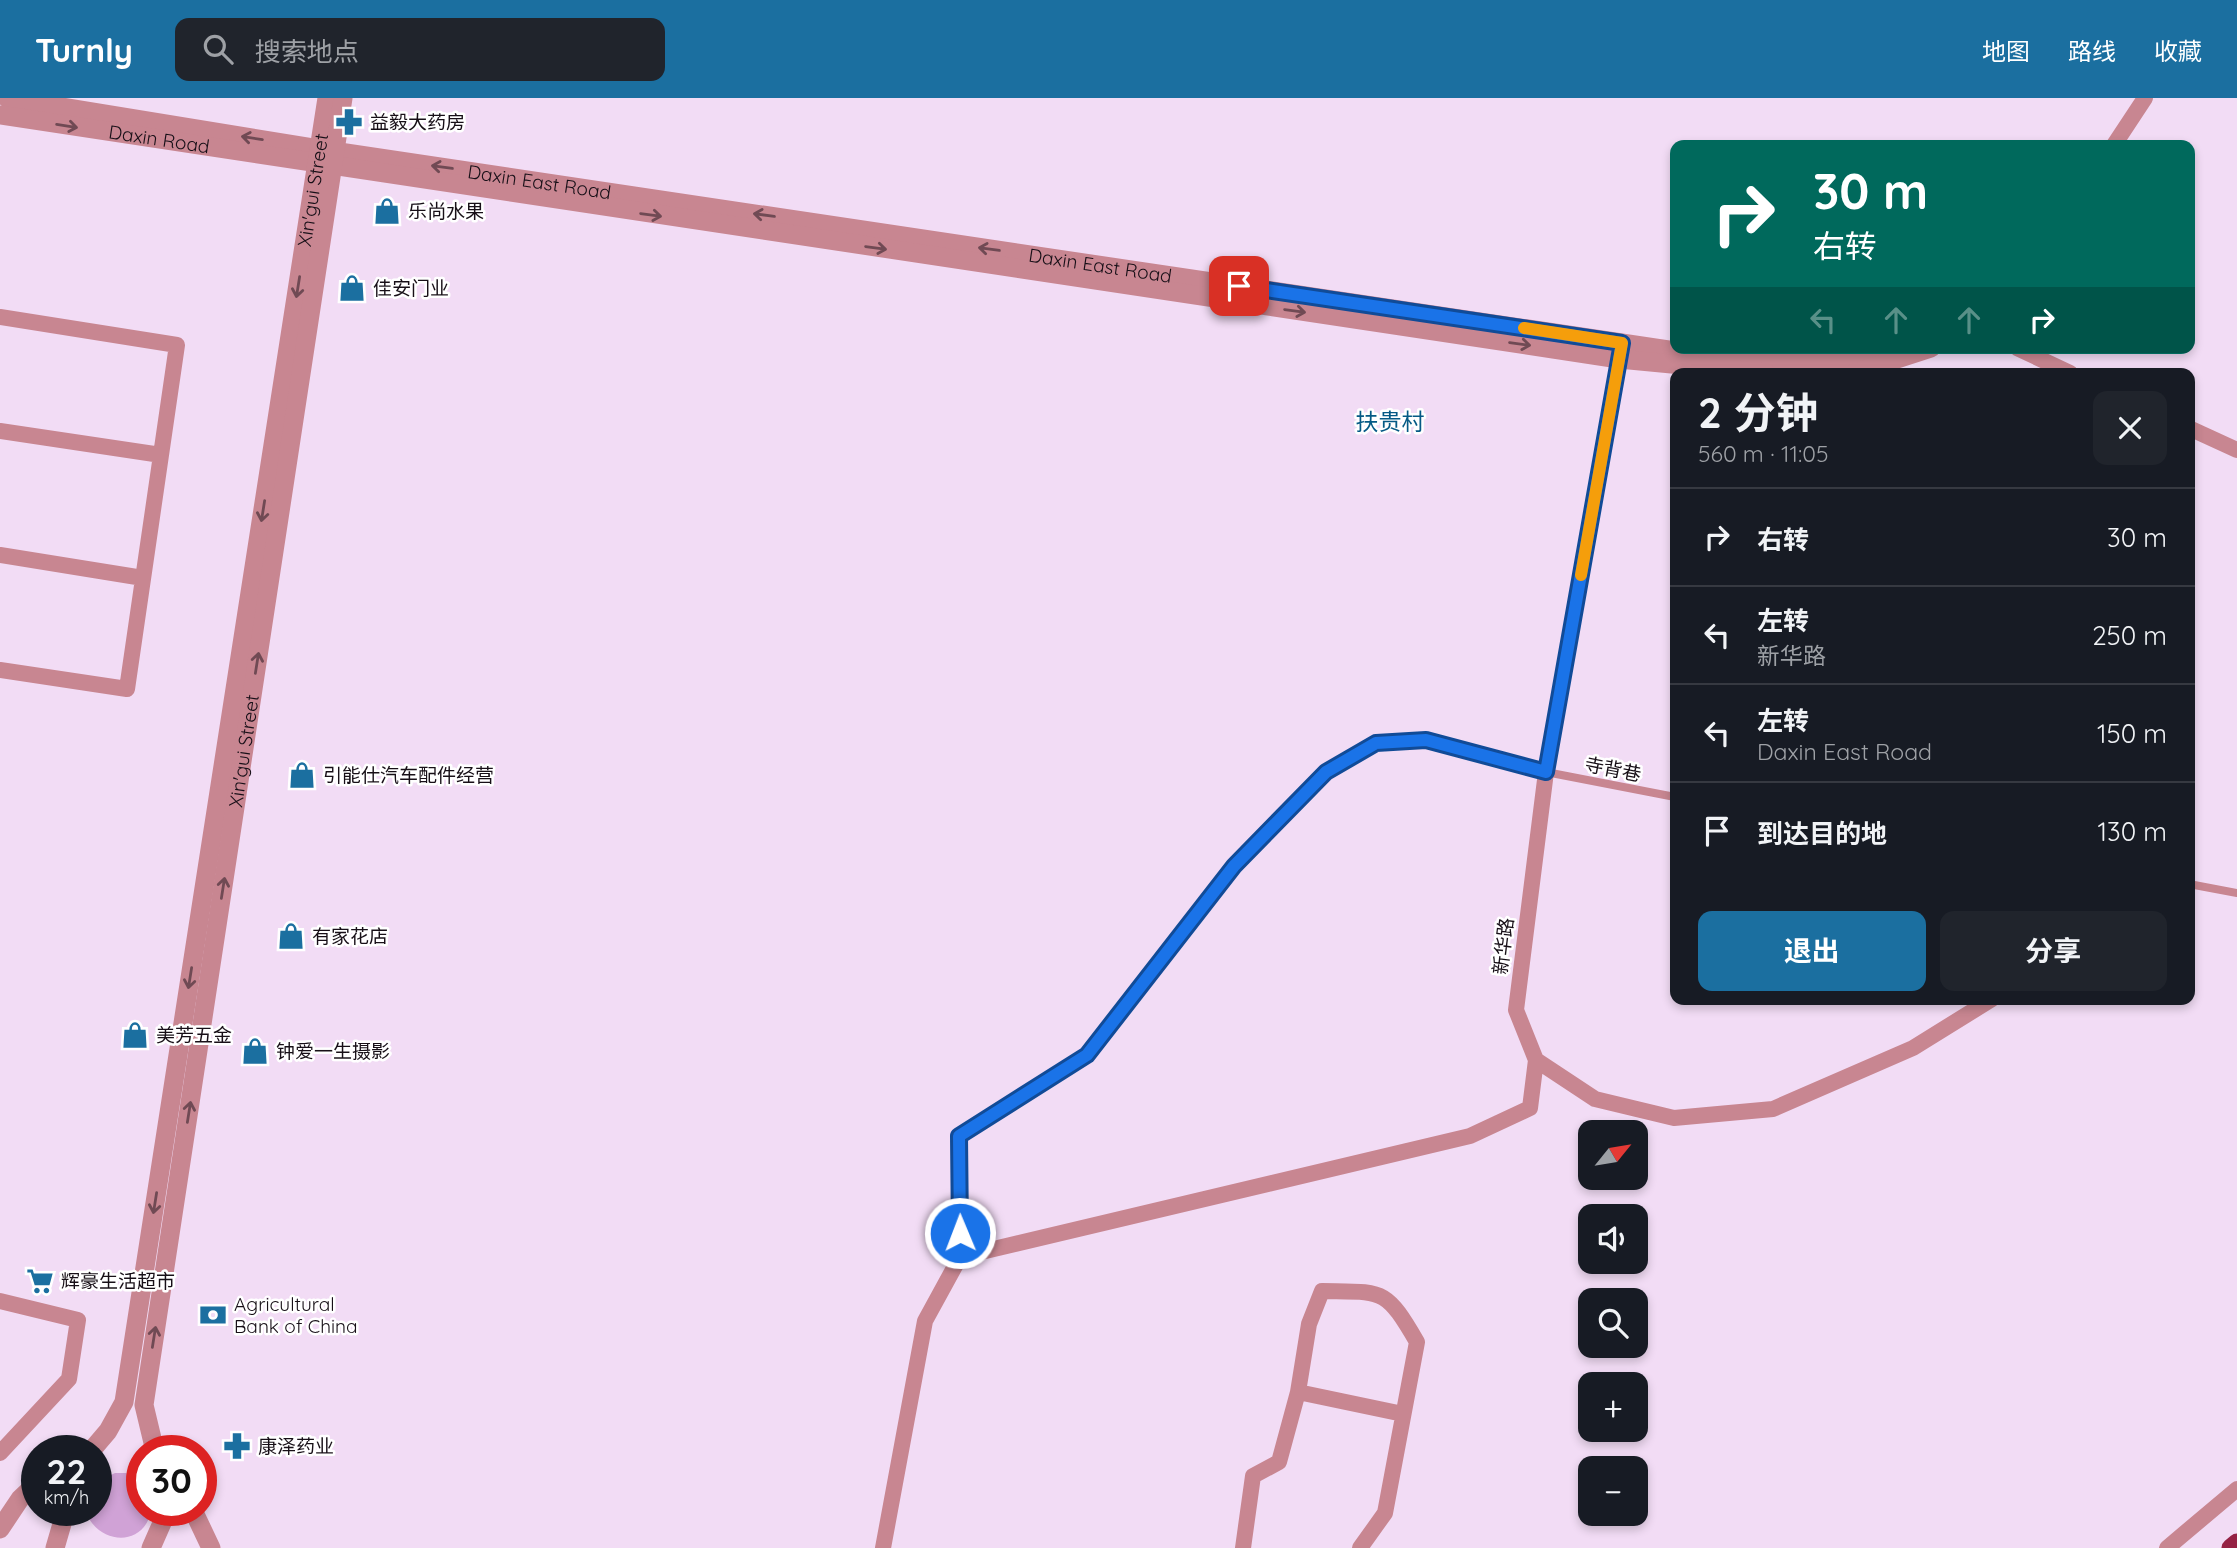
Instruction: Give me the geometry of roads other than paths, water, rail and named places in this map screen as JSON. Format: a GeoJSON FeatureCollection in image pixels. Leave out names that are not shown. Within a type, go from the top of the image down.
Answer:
{"type":"FeatureCollection","features":[{"type":"Feature","properties":{"kind":"highway"},"geometry":{"type":"LineString","coordinates":[[2231,1548],[2237,1543]]}},
{"type":"Feature","properties":{"kind":"street","name":"Daxin Road"},"geometry":{"type":"LineString","coordinates":[[7,98],[326,158]]}},
{"type":"Feature","properties":{"kind":"street","name":"Xin'gui Street"},"geometry":{"type":"LineString","coordinates":[[326,158],[327,98]]}},
{"type":"Feature","properties":{"kind":"street","name":"Xin'gui Street"},"geometry":{"type":"LineString","coordinates":[[105,1435],[124,1402],[326,158],[343,98]]}},
{"type":"Feature","properties":{"kind":"street"},"geometry":{"type":"LineString","coordinates":[[2117,140],[2145,98]]}},
{"type":"Feature","properties":{"kind":"street","name":"Daxin Road"},"geometry":{"type":"LineString","coordinates":[[0,115],[326,158]]}},
{"type":"Feature","properties":{"kind":"street","name":"Daxin East Road"},"geometry":{"type":"LineString","coordinates":[[326,158],[1733,368]]}},
{"type":"Feature","properties":{"kind":"street"},"geometry":{"type":"LineString","coordinates":[[152,1435],[144,1405],[326,158]]}},
{"type":"Feature","properties":{"kind":"street"},"geometry":{"type":"LineString","coordinates":[[0,317],[177,345],[127,689],[0,670]]}},
{"type":"Feature","properties":{"kind":"street","name":"Daxin East Road"},"geometry":{"type":"LineString","coordinates":[[1621,351],[1670,352]]}},
{"type":"Feature","properties":{"kind":"street","name":"新华路"},"geometry":{"type":"LineString","coordinates":[[1536,1060],[1516,1010],[1546,772],[1621,351]]}},
{"type":"Feature","properties":{"kind":"street","name":"Daxin East Road"},"geometry":{"type":"LineString","coordinates":[[1710,354],[1834,363],[1862,354]]}},
{"type":"Feature","properties":{"kind":"street"},"geometry":{"type":"LineString","coordinates":[[1869,368],[1913,354]]}},
{"type":"Feature","properties":{"kind":"street"},"geometry":{"type":"LineString","coordinates":[[2030,354],[2059,368]]}},
{"type":"Feature","properties":{"kind":"street"},"geometry":{"type":"LineString","coordinates":[[0,431],[160,455]]}},
{"type":"Feature","properties":{"kind":"street"},"geometry":{"type":"LineString","coordinates":[[2195,431],[2237,450]]}},
{"type":"Feature","properties":{"kind":"street"},"geometry":{"type":"LineString","coordinates":[[0,555],[143,579]]}},
{"type":"Feature","properties":{"kind":"street"},"geometry":{"type":"LineString","coordinates":[[883,1548],[925,1321],[960,1257],[959,1136],[1087,1055],[1234,866],[1326,772],[1376,743],[1426,740],[1546,772]]}},
{"type":"Feature","properties":{"kind":"street"},"geometry":{"type":"LineString","coordinates":[[960,1257],[1470,1136],[1530,1108],[1536,1060],[1595,1099],[1674,1118],[1773,1110],[1913,1048],[1982,1005]]}},
{"type":"Feature","properties":{"kind":"street"},"geometry":{"type":"LineString","coordinates":[[1243,1548],[1253,1476],[1279,1462],[1298,1392],[1309,1324],[1322,1291],[1373,1292],[1396,1306],[1417,1342],[1385,1513],[1360,1548]]}},
{"type":"Feature","properties":{"kind":"street"},"geometry":{"type":"LineString","coordinates":[[0,1301],[78,1320],[69,1379],[0,1453]]}},
{"type":"Feature","properties":{"kind":"street"},"geometry":{"type":"LineString","coordinates":[[1298,1392],[1403,1415]]}},
{"type":"Feature","properties":{"kind":"street"},"geometry":{"type":"LineString","coordinates":[[2167,1548],[2237,1489]]}},
{"type":"Feature","properties":{"kind":"street"},"geometry":{"type":"LineString","coordinates":[[0,1530],[21,1498]]}},
{"type":"Feature","properties":{"kind":"street"},"geometry":{"type":"LineString","coordinates":[[55,1548],[61,1526]]}},
{"type":"Feature","properties":{"kind":"street"},"geometry":{"type":"LineString","coordinates":[[151,1548],[161,1526]]}},
{"type":"Feature","properties":{"kind":"street"},"geometry":{"type":"LineString","coordinates":[[201,1526],[211,1548]]}},
{"type":"Feature","properties":{"kind":"lane","name":"寺背巷"},"geometry":{"type":"LineString","coordinates":[[1546,772],[1670,796]]}},
{"type":"Feature","properties":{"kind":"lane"},"geometry":{"type":"LineString","coordinates":[[2195,885],[2237,894]]}},
{"type":"Feature","properties":{"kind":"place","name":"益毅大药房"},"geometry":{"type":"Point","coordinates":[349,122]}},
{"type":"Feature","properties":{"kind":"place","name":"乐尚水果"},"geometry":{"type":"Point","coordinates":[387,211]}},
{"type":"Feature","properties":{"kind":"place","name":"佳安门业"},"geometry":{"type":"Point","coordinates":[352,288]}},
{"type":"Feature","properties":{"kind":"place","name":"引能仕汽车配件经营"},"geometry":{"type":"Point","coordinates":[302,775]}},
{"type":"Feature","properties":{"kind":"place","name":"有家花店"},"geometry":{"type":"Point","coordinates":[291,936]}},
{"type":"Feature","properties":{"kind":"place","name":"美芳五金"},"geometry":{"type":"Point","coordinates":[135,1035]}},
{"type":"Feature","properties":{"kind":"place","name":"钟爱一生摄影"},"geometry":{"type":"Point","coordinates":[255,1051]}},
{"type":"Feature","properties":{"kind":"place","name":"辉豪生活超市"},"geometry":{"type":"Point","coordinates":[40,1281]}},
{"type":"Feature","properties":{"kind":"place","name":"Agricultural Bank of China"},"geometry":{"type":"Point","coordinates":[213,1315]}},
{"type":"Feature","properties":{"kind":"place","name":"康泽药业"},"geometry":{"type":"Point","coordinates":[237,1446]}},
{"type":"Feature","properties":{"kind":"district","name":"扶贵村"},"geometry":{"type":"Point","coordinates":[1390,422]}}]}
